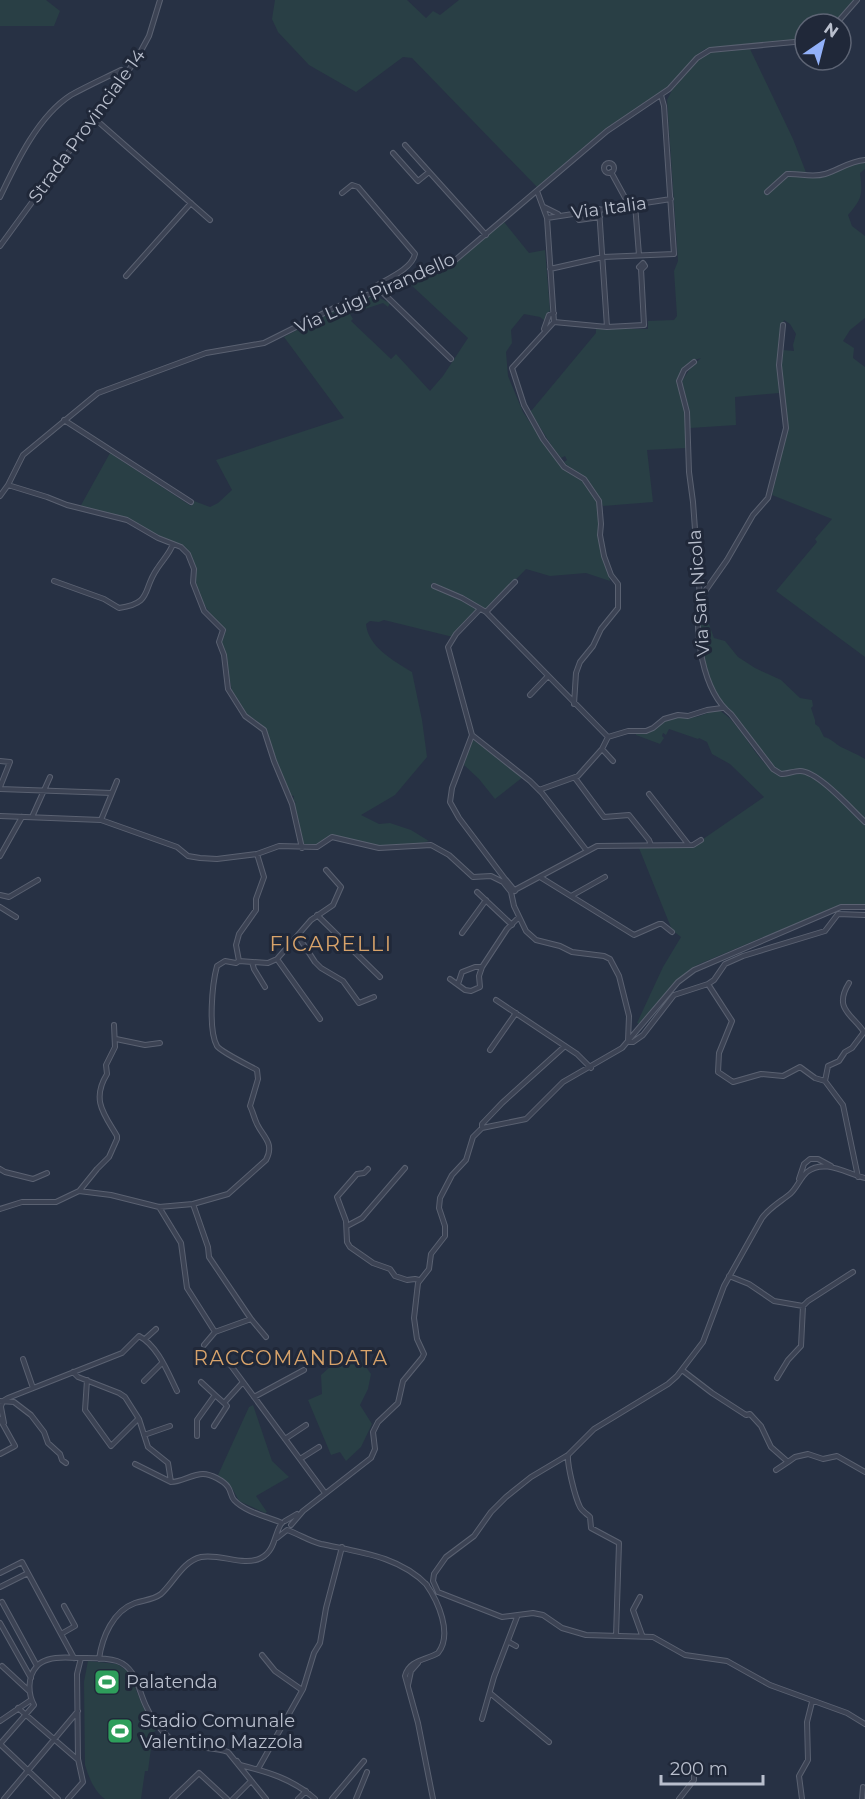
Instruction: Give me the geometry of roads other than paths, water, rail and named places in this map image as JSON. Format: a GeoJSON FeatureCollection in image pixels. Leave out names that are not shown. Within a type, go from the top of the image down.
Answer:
{"type":"FeatureCollection","features":[{"type":"Feature","properties":{"kind":"street"},"geometry":{"type":"LineString","coordinates":[[846,12],[857,0]]}},
{"type":"Feature","properties":{"kind":"street","name":"Strada Provinciale 14"},"geometry":{"type":"LineString","coordinates":[[0,246],[145,45],[159,1]]}},
{"type":"Feature","properties":{"kind":"street","name":"Via Luigi Pirandello"},"geometry":{"type":"LineString","coordinates":[[0,496],[23,455],[106,388],[206,353],[264,344],[330,309],[453,262],[607,131],[676,83],[697,58],[710,50],[793,42]]}},
{"type":"Feature","properties":{"kind":"street"},"geometry":{"type":"LineString","coordinates":[[0,197],[29,141],[51,113],[70,96],[121,70]]}},
{"type":"Feature","properties":{"kind":"street"},"geometry":{"type":"LineString","coordinates":[[550,269],[603,257],[674,254],[661,95]]}},
{"type":"Feature","properties":{"kind":"street"},"geometry":{"type":"LineString","coordinates":[[94,118],[210,220]]}},
{"type":"Feature","properties":{"kind":"street"},"geometry":{"type":"LineString","coordinates":[[405,145],[486,235]]}},
{"type":"Feature","properties":{"kind":"street"},"geometry":{"type":"LineString","coordinates":[[393,153],[418,181],[429,172]]}},
{"type":"Feature","properties":{"kind":"street"},"geometry":{"type":"LineString","coordinates":[[767,192],[787,174],[806,177],[826,174],[840,167],[865,160]]}},
{"type":"Feature","properties":{"kind":"street"},"geometry":{"type":"LineString","coordinates":[[612,172],[632,205],[639,255]]}},
{"type":"Feature","properties":{"kind":"street"},"geometry":{"type":"LineString","coordinates":[[342,193],[352,185],[358,187],[415,254],[414,259],[407,265],[374,287],[374,293]]}},
{"type":"Feature","properties":{"kind":"street"},"geometry":{"type":"LineString","coordinates":[[537,191],[547,218],[554,313],[541,335],[512,368],[524,405],[543,439],[564,467],[584,479],[599,501],[602,524],[600,535],[604,556],[611,575],[618,584],[618,608],[601,629],[593,646],[580,662],[576,673],[574,704]]}},
{"type":"Feature","properties":{"kind":"street","name":"Via Italia"},"geometry":{"type":"LineString","coordinates":[[547,218],[670,199]]}},
{"type":"Feature","properties":{"kind":"street"},"geometry":{"type":"LineString","coordinates":[[126,276],[191,203]]}},
{"type":"Feature","properties":{"kind":"street"},"geometry":{"type":"LineString","coordinates":[[544,207],[562,215]]}},
{"type":"Feature","properties":{"kind":"street"},"geometry":{"type":"LineString","coordinates":[[599,209],[607,327]]}},
{"type":"Feature","properties":{"kind":"street"},"geometry":{"type":"LineString","coordinates":[[575,213],[579,220],[600,217]]}},
{"type":"Feature","properties":{"kind":"street"},"geometry":{"type":"LineString","coordinates":[[551,321],[607,327],[644,325],[641,269]]}},
{"type":"Feature","properties":{"kind":"street"},"geometry":{"type":"LineString","coordinates":[[380,290],[451,359]]}},
{"type":"Feature","properties":{"kind":"street"},"geometry":{"type":"LineString","coordinates":[[700,598],[727,560],[753,515],[768,498],[786,428],[779,365],[783,325]]}},
{"type":"Feature","properties":{"kind":"street","name":"Via San Nicola"},"geometry":{"type":"LineString","coordinates":[[694,362],[684,370],[679,381],[687,412],[689,472],[700,598],[699,644],[711,689],[723,708],[731,714],[773,769],[781,774],[800,771],[808,773],[827,785],[865,822]]}},
{"type":"Feature","properties":{"kind":"street"},"geometry":{"type":"LineString","coordinates":[[64,420],[191,502]]}},
{"type":"Feature","properties":{"kind":"street"},"geometry":{"type":"LineString","coordinates":[[8,485],[67,506],[127,520],[181,547],[188,554],[194,569],[194,583],[204,611],[223,630],[219,642],[224,656],[228,689],[245,716],[264,730],[292,804],[302,848]]}},
{"type":"Feature","properties":{"kind":"street"},"geometry":{"type":"LineString","coordinates":[[54,581],[104,599],[119,608],[136,604],[150,587],[155,571],[173,544]]}},
{"type":"Feature","properties":{"kind":"street"},"geometry":{"type":"LineString","coordinates":[[486,612],[515,582]]}},
{"type":"Feature","properties":{"kind":"street"},"geometry":{"type":"LineString","coordinates":[[434,586],[486,612],[608,737]]}},
{"type":"Feature","properties":{"kind":"street"},"geometry":{"type":"LineString","coordinates":[[480,609],[456,634],[448,647],[472,735],[539,790],[587,851]]}},
{"type":"Feature","properties":{"kind":"street"},"geometry":{"type":"LineString","coordinates":[[530,695],[548,676]]}},
{"type":"Feature","properties":{"kind":"street"},"geometry":{"type":"LineString","coordinates":[[539,790],[575,778],[591,763],[608,737],[628,731],[646,731],[664,719],[678,715],[688,716],[723,708]]}},
{"type":"Feature","properties":{"kind":"street"},"geometry":{"type":"LineString","coordinates":[[472,735],[452,788],[450,802],[459,818],[513,892],[519,918],[526,931],[540,942],[555,944],[572,952],[604,956],[613,963],[622,984],[629,1016],[628,1042]]}},
{"type":"Feature","properties":{"kind":"street"},"geometry":{"type":"LineString","coordinates":[[602,749],[613,760]]}},
{"type":"Feature","properties":{"kind":"street"},"geometry":{"type":"LineString","coordinates":[[0,761],[10,762],[0,788],[112,794]]}},
{"type":"Feature","properties":{"kind":"street"},"geometry":{"type":"LineString","coordinates":[[32,817],[50,777]]}},
{"type":"Feature","properties":{"kind":"street"},"geometry":{"type":"LineString","coordinates":[[575,778],[604,817],[629,815],[651,845]]}},
{"type":"Feature","properties":{"kind":"street"},"geometry":{"type":"LineString","coordinates":[[101,820],[117,781]]}},
{"type":"Feature","properties":{"kind":"street"},"geometry":{"type":"LineString","coordinates":[[649,794],[689,845]]}},
{"type":"Feature","properties":{"kind":"street"},"geometry":{"type":"LineString","coordinates":[[0,816],[101,820],[177,848],[188,856],[200,858],[217,859],[257,854],[279,846],[317,847],[332,837],[379,848],[431,845],[449,855],[473,877],[491,876],[504,880]]}},
{"type":"Feature","properties":{"kind":"street"},"geometry":{"type":"LineString","coordinates":[[0,856],[22,817]]}},
{"type":"Feature","properties":{"kind":"street"},"geometry":{"type":"LineString","coordinates":[[513,892],[597,846],[689,845],[701,840]]}},
{"type":"Feature","properties":{"kind":"street"},"geometry":{"type":"LineString","coordinates":[[239,961],[236,945],[239,934],[256,910],[256,899],[264,877],[257,854]]}},
{"type":"Feature","properties":{"kind":"street"},"geometry":{"type":"LineString","coordinates":[[79,1191],[111,1195],[159,1207],[193,1204],[228,1194],[263,1163],[269,1154],[265,1134],[257,1125],[250,1106],[258,1079],[257,1070],[223,1051],[215,1039],[212,994],[217,966],[225,961],[268,963],[277,959],[316,915],[333,905],[341,887],[326,870]]}},
{"type":"Feature","properties":{"kind":"street"},"geometry":{"type":"LineString","coordinates":[[540,876],[634,935],[659,924],[672,932]]}},
{"type":"Feature","properties":{"kind":"street"},"geometry":{"type":"LineString","coordinates":[[571,896],[605,877]]}},
{"type":"Feature","properties":{"kind":"street"},"geometry":{"type":"LineString","coordinates":[[0,895],[9,897],[38,880]]}},
{"type":"Feature","properties":{"kind":"street"},"geometry":{"type":"LineString","coordinates":[[477,892],[512,925]]}},
{"type":"Feature","properties":{"kind":"street"},"geometry":{"type":"LineString","coordinates":[[462,933],[486,900]]}},
{"type":"Feature","properties":{"kind":"street"},"geometry":{"type":"LineString","coordinates":[[0,907],[16,917]]}},
{"type":"Feature","properties":{"kind":"street"},"geometry":{"type":"LineString","coordinates":[[482,1128],[526,1119],[563,1082],[591,1068],[622,1048],[678,982],[694,970],[841,907],[865,907]]}},
{"type":"Feature","properties":{"kind":"street"},"geometry":{"type":"LineString","coordinates":[[628,1042],[633,1042],[643,1035],[674,995],[708,984],[714,980],[725,964],[742,956],[825,931],[838,914],[865,915]]}},
{"type":"Feature","properties":{"kind":"street"},"geometry":{"type":"LineString","coordinates":[[316,915],[380,977]]}},
{"type":"Feature","properties":{"kind":"street"},"geometry":{"type":"LineString","coordinates":[[450,979],[468,991],[477,989],[481,984],[479,976],[482,967],[519,918]]}},
{"type":"Feature","properties":{"kind":"street"},"geometry":{"type":"LineString","coordinates":[[298,936],[315,962],[343,981],[359,1003],[374,997]]}},
{"type":"Feature","properties":{"kind":"street"},"geometry":{"type":"LineString","coordinates":[[277,959],[321,1019]]}},
{"type":"Feature","properties":{"kind":"street"},"geometry":{"type":"LineString","coordinates":[[252,962],[265,987]]}},
{"type":"Feature","properties":{"kind":"street"},"geometry":{"type":"LineString","coordinates":[[458,984],[462,972],[482,967]]}},
{"type":"Feature","properties":{"kind":"street"},"geometry":{"type":"LineString","coordinates":[[825,1082],[828,1066],[839,1061],[864,1032],[845,1009],[843,993],[849,983]]}},
{"type":"Feature","properties":{"kind":"street"},"geometry":{"type":"LineString","coordinates":[[708,984],[732,1021],[719,1053],[718,1072],[736,1082],[765,1074],[783,1076],[800,1066],[815,1078],[825,1082],[843,1105],[858,1177]]}},
{"type":"Feature","properties":{"kind":"street"},"geometry":{"type":"LineString","coordinates":[[496,999],[577,1054],[591,1068]]}},
{"type":"Feature","properties":{"kind":"street"},"geometry":{"type":"LineString","coordinates":[[490,1050],[516,1013]]}},
{"type":"Feature","properties":{"kind":"street"},"geometry":{"type":"LineString","coordinates":[[0,1209],[22,1202],[56,1202],[79,1191],[96,1169],[109,1157],[117,1136],[102,1113],[100,1104],[102,1082],[107,1074],[106,1065],[112,1054],[116,1038],[114,1025]]}},
{"type":"Feature","properties":{"kind":"street"},"geometry":{"type":"LineString","coordinates":[[116,1038],[145,1045],[160,1043]]}},
{"type":"Feature","properties":{"kind":"street"},"geometry":{"type":"LineString","coordinates":[[99,1659],[103,1639],[116,1618],[133,1604],[159,1596],[189,1563],[206,1557],[257,1560],[268,1553],[283,1522],[303,1510],[371,1458],[375,1449],[373,1432],[378,1422],[399,1403],[403,1382],[424,1354],[417,1339],[414,1317],[419,1280],[429,1269],[433,1251],[445,1236],[445,1226],[439,1208],[440,1198],[452,1174],[466,1160],[473,1137],[482,1128],[482,1124],[565,1046]]}},
{"type":"Feature","properties":{"kind":"street"},"geometry":{"type":"LineString","coordinates":[[796,1185],[802,1168],[810,1159],[818,1159],[837,1169],[865,1178]]}},
{"type":"Feature","properties":{"kind":"street"},"geometry":{"type":"LineString","coordinates":[[433,1799],[418,1723],[405,1676],[406,1670],[414,1662],[436,1654],[442,1646],[444,1634],[433,1578],[449,1554],[474,1536],[491,1512],[506,1497],[531,1477],[568,1455],[590,1432],[672,1381],[703,1342],[729,1276],[764,1215],[813,1168],[822,1166],[837,1169]]}},
{"type":"Feature","properties":{"kind":"street"},"geometry":{"type":"LineString","coordinates":[[347,1226],[362,1218],[405,1168]]}},
{"type":"Feature","properties":{"kind":"street"},"geometry":{"type":"LineString","coordinates":[[0,1169],[33,1179],[47,1173]]}},
{"type":"Feature","properties":{"kind":"street"},"geometry":{"type":"LineString","coordinates":[[368,1170],[357,1174],[337,1197],[347,1226],[347,1242],[354,1251],[374,1264],[390,1269],[395,1276],[407,1280],[419,1280]]}},
{"type":"Feature","properties":{"kind":"street"},"geometry":{"type":"LineString","coordinates":[[193,1204],[208,1247],[209,1257],[266,1337]]}},
{"type":"Feature","properties":{"kind":"street"},"geometry":{"type":"LineString","coordinates":[[159,1207],[180,1243],[187,1288],[215,1332]]}},
{"type":"Feature","properties":{"kind":"street"},"geometry":{"type":"LineString","coordinates":[[777,1378],[788,1360],[801,1346],[803,1306],[853,1272]]}},
{"type":"Feature","properties":{"kind":"street"},"geometry":{"type":"LineString","coordinates":[[729,1276],[748,1284],[774,1301],[803,1306]]}},
{"type":"Feature","properties":{"kind":"street"},"geometry":{"type":"LineString","coordinates":[[204,1345],[215,1332],[251,1319]]}},
{"type":"Feature","properties":{"kind":"street"},"geometry":{"type":"LineString","coordinates":[[145,1339],[156,1329]]}},
{"type":"Feature","properties":{"kind":"street"},"geometry":{"type":"LineString","coordinates":[[1,1404],[33,1388],[122,1353],[139,1336],[145,1339],[162,1363],[177,1391]]}},
{"type":"Feature","properties":{"kind":"street"},"geometry":{"type":"LineString","coordinates":[[22,1359],[33,1388]]}},
{"type":"Feature","properties":{"kind":"street"},"geometry":{"type":"LineString","coordinates":[[144,1381],[162,1363]]}},
{"type":"Feature","properties":{"kind":"street"},"geometry":{"type":"LineString","coordinates":[[229,1363],[325,1493]]}},
{"type":"Feature","properties":{"kind":"street"},"geometry":{"type":"LineString","coordinates":[[254,1397],[304,1370]]}},
{"type":"Feature","properties":{"kind":"street"},"geometry":{"type":"LineString","coordinates":[[682,1370],[712,1393],[756,1418],[771,1447],[788,1462]]}},
{"type":"Feature","properties":{"kind":"street"},"geometry":{"type":"LineString","coordinates":[[73,1372],[122,1394],[139,1419],[148,1447],[168,1463],[171,1482]]}},
{"type":"Feature","properties":{"kind":"street"},"geometry":{"type":"LineString","coordinates":[[87,1380],[85,1410],[111,1446],[139,1419]]}},
{"type":"Feature","properties":{"kind":"street"},"geometry":{"type":"LineString","coordinates":[[201,1382],[227,1406],[214,1426]]}},
{"type":"Feature","properties":{"kind":"street"},"geometry":{"type":"LineString","coordinates":[[224,1403],[243,1382]]}},
{"type":"Feature","properties":{"kind":"street"},"geometry":{"type":"LineString","coordinates":[[197,1436],[197,1420],[215,1395]]}},
{"type":"Feature","properties":{"kind":"street"},"geometry":{"type":"LineString","coordinates":[[1,1404],[14,1402],[31,1414],[44,1432],[48,1443],[66,1463]]}},
{"type":"Feature","properties":{"kind":"street"},"geometry":{"type":"LineString","coordinates":[[1,1404],[6,1427]]}},
{"type":"Feature","properties":{"kind":"street"},"geometry":{"type":"LineString","coordinates":[[0,1419],[15,1446],[0,1454]]}},
{"type":"Feature","properties":{"kind":"street"},"geometry":{"type":"LineString","coordinates":[[285,1439],[306,1425]]}},
{"type":"Feature","properties":{"kind":"street"},"geometry":{"type":"LineString","coordinates":[[144,1435],[170,1426]]}},
{"type":"Feature","properties":{"kind":"street"},"geometry":{"type":"LineString","coordinates":[[300,1459],[319,1448]]}},
{"type":"Feature","properties":{"kind":"street"},"geometry":{"type":"LineString","coordinates":[[776,1470],[795,1457],[808,1454],[823,1459],[837,1456],[865,1472]]}},
{"type":"Feature","properties":{"kind":"street"},"geometry":{"type":"LineString","coordinates":[[568,1455],[567,1464],[580,1509],[590,1517],[591,1528],[619,1542],[616,1636]]}},
{"type":"Feature","properties":{"kind":"street"},"geometry":{"type":"LineString","coordinates":[[135,1464],[171,1482],[204,1473],[209,1475],[228,1487],[234,1501],[251,1510],[283,1522],[290,1522],[288,1528]]}},
{"type":"Feature","properties":{"kind":"street"},"geometry":{"type":"LineString","coordinates":[[275,1540],[303,1510]]}},
{"type":"Feature","properties":{"kind":"street"},"geometry":{"type":"LineString","coordinates":[[283,1522],[282,1528],[288,1528],[319,1543],[361,1551],[400,1565],[438,1595],[448,1596],[494,1615],[517,1617],[537,1614],[562,1628],[586,1635],[653,1637],[686,1655],[727,1661],[761,1681],[812,1702],[847,1713],[865,1724]]}},
{"type":"Feature","properties":{"kind":"street"},"geometry":{"type":"LineString","coordinates":[[258,1769],[302,1690],[314,1653],[320,1643],[326,1608],[342,1547]]}},
{"type":"Feature","properties":{"kind":"street"},"geometry":{"type":"LineString","coordinates":[[0,1573],[22,1562],[74,1658]]}},
{"type":"Feature","properties":{"kind":"street"},"geometry":{"type":"LineString","coordinates":[[0,1587],[27,1573]]}},
{"type":"Feature","properties":{"kind":"street"},"geometry":{"type":"LineString","coordinates":[[640,1597],[633,1610],[642,1635]]}},
{"type":"Feature","properties":{"kind":"street"},"geometry":{"type":"LineString","coordinates":[[2,1602],[37,1666]]}},
{"type":"Feature","properties":{"kind":"street"},"geometry":{"type":"LineString","coordinates":[[61,1634],[75,1626],[64,1606]]}},
{"type":"Feature","properties":{"kind":"street"},"geometry":{"type":"LineString","coordinates":[[482,1719],[517,1617]]}},
{"type":"Feature","properties":{"kind":"street"},"geometry":{"type":"LineString","coordinates":[[0,1623],[31,1678]]}},
{"type":"Feature","properties":{"kind":"street"},"geometry":{"type":"LineString","coordinates":[[509,1642],[516,1646]]}},
{"type":"Feature","properties":{"kind":"street"},"geometry":{"type":"LineString","coordinates":[[262,1655],[275,1671],[302,1690]]}},
{"type":"Feature","properties":{"kind":"street"},"geometry":{"type":"LineString","coordinates":[[58,1799],[0,1744],[34,1705],[30,1691],[31,1678],[37,1666],[52,1660],[74,1658],[118,1661],[130,1670],[151,1716],[172,1740],[186,1745],[228,1752],[240,1765],[279,1775],[315,1799]]}},
{"type":"Feature","properties":{"kind":"street"},"geometry":{"type":"LineString","coordinates":[[68,1799],[83,1782],[78,1759],[78,1674],[81,1658]]}},
{"type":"Feature","properties":{"kind":"street"},"geometry":{"type":"LineString","coordinates":[[2,1666],[30,1691]]}},
{"type":"Feature","properties":{"kind":"street"},"geometry":{"type":"LineString","coordinates":[[490,1693],[549,1742]]}},
{"type":"Feature","properties":{"kind":"street"},"geometry":{"type":"LineString","coordinates":[[0,1721],[31,1700]]}},
{"type":"Feature","properties":{"kind":"street"},"geometry":{"type":"LineString","coordinates":[[802,1799],[799,1776],[808,1760],[807,1722],[812,1702]]}},
{"type":"Feature","properties":{"kind":"street"},"geometry":{"type":"LineString","coordinates":[[18,1708],[78,1759]]}},
{"type":"Feature","properties":{"kind":"street"},"geometry":{"type":"LineString","coordinates":[[4,1799],[78,1711]]}},
{"type":"Feature","properties":{"kind":"street"},"geometry":{"type":"LineString","coordinates":[[228,1752],[266,1799]]}},
{"type":"Feature","properties":{"kind":"street"},"geometry":{"type":"LineString","coordinates":[[332,1799],[364,1761]]}},
{"type":"Feature","properties":{"kind":"street"},"geometry":{"type":"LineString","coordinates":[[357,1799],[367,1772]]}},
{"type":"Feature","properties":{"kind":"street"},"geometry":{"type":"LineString","coordinates":[[176,1798],[200,1773],[227,1799]]}},
{"type":"Feature","properties":{"kind":"street"},"geometry":{"type":"LineString","coordinates":[[679,1799],[694,1780],[694,1774]]}},
{"type":"Feature","properties":{"kind":"street"},"geometry":{"type":"LineString","coordinates":[[233,1799],[250,1781]]}},
{"type":"Feature","properties":{"kind":"street"},"geometry":{"type":"LineString","coordinates":[[862,1799],[863,1787]]}},
{"type":"Feature","properties":{"kind":"street"},"geometry":{"type":"LineString","coordinates":[[298,1799],[306,1791]]}},
{"type":"Feature","properties":{"kind":"place","name":"Palatenda"},"geometry":{"type":"Point","coordinates":[107,1682]}},
{"type":"Feature","properties":{"kind":"place","name":"Stadio Comunale Valentino Mazzola"},"geometry":{"type":"Point","coordinates":[120,1731]}},
{"type":"Feature","properties":{"kind":"district","name":"FICARELLI"},"geometry":{"type":"Point","coordinates":[331,943]}},
{"type":"Feature","properties":{"kind":"district","name":"RACCOMANDATA"},"geometry":{"type":"Point","coordinates":[291,1358]}}]}
